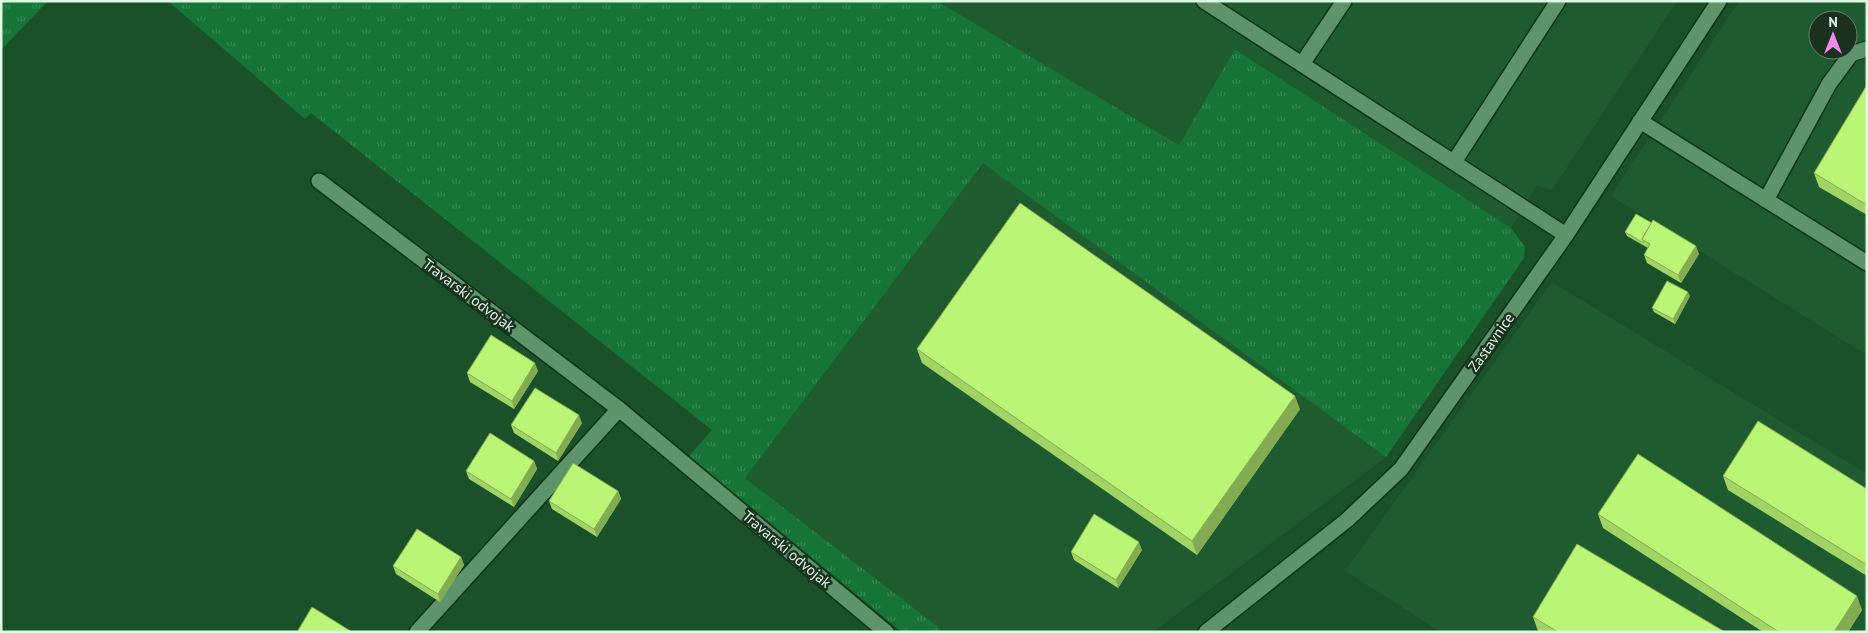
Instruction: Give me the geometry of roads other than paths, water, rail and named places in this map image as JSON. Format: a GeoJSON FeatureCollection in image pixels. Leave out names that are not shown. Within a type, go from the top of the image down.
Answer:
{"type":"FeatureCollection","features":[{"type":"Feature","properties":{"kind":"street"},"geometry":{"type":"LineString","coordinates":[[1204,1],[1566,235]]}},
{"type":"Feature","properties":{"kind":"street"},"geometry":{"type":"LineString","coordinates":[[1302,64],[1344,1]]}},
{"type":"Feature","properties":{"kind":"street"},"geometry":{"type":"LineString","coordinates":[[1454,162],[1558,1]]}},
{"type":"Feature","properties":{"kind":"street","name":"Zastavnice"},"geometry":{"type":"LineString","coordinates":[[1206,632],[1347,520],[1401,469],[1566,235],[1719,1]]}},
{"type":"Feature","properties":{"kind":"street"},"geometry":{"type":"LineString","coordinates":[[1766,200],[1829,84],[1851,54],[1867,49]]}},
{"type":"Feature","properties":{"kind":"street"},"geometry":{"type":"LineString","coordinates":[[1640,121],[1867,263]]}},
{"type":"Feature","properties":{"kind":"street","name":"Travarski odvojak"},"geometry":{"type":"LineString","coordinates":[[319,181],[619,409],[886,632]]}},
{"type":"Feature","properties":{"kind":"street"},"geometry":{"type":"LineString","coordinates":[[417,632],[619,409]]}}]}
